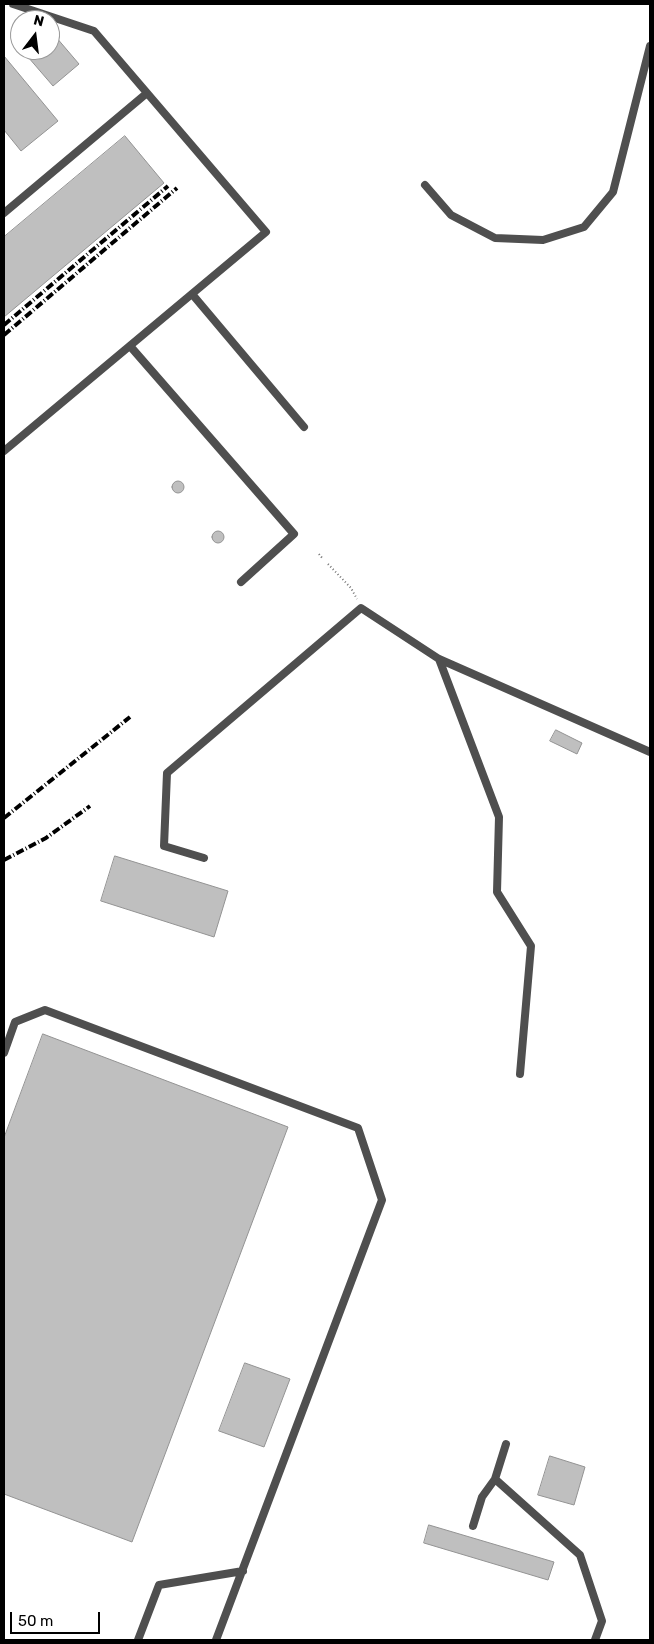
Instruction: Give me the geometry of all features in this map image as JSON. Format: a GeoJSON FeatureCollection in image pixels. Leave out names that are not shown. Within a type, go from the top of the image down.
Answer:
{"type":"FeatureCollection","features":[{"type":"Feature","properties":{"kind":"lane"},"geometry":{"type":"LineString","coordinates":[[4,451],[266,232],[94,31],[13,4]]}},
{"type":"Feature","properties":{"kind":"lane"},"geometry":{"type":"LineString","coordinates":[[425,185],[451,215],[495,238],[543,240],[584,227],[613,192],[650,46]]}},
{"type":"Feature","properties":{"kind":"lane"},"geometry":{"type":"LineString","coordinates":[[4,213],[147,93]]}},
{"type":"Feature","properties":{"kind":"lane"},"geometry":{"type":"LineString","coordinates":[[192,294],[304,427]]}},
{"type":"Feature","properties":{"kind":"lane"},"geometry":{"type":"LineString","coordinates":[[130,346],[294,534],[241,582]]}},
{"type":"Feature","properties":{"kind":"lane"},"geometry":{"type":"LineString","coordinates":[[204,858],[164,846],[167,773],[361,608],[440,660],[650,752]]}},
{"type":"Feature","properties":{"kind":"lane"},"geometry":{"type":"LineString","coordinates":[[440,660],[499,817],[497,892],[531,946],[520,1074]]}},
{"type":"Feature","properties":{"kind":"lane"},"geometry":{"type":"LineString","coordinates":[[4,1053],[16,1022],[45,1010],[358,1128],[382,1200],[216,1640]]}},
{"type":"Feature","properties":{"kind":"lane"},"geometry":{"type":"LineString","coordinates":[[473,1526],[482,1497],[495,1479],[506,1444]]}},
{"type":"Feature","properties":{"kind":"lane"},"geometry":{"type":"LineString","coordinates":[[495,1479],[580,1555],[602,1621],[595,1640]]}},
{"type":"Feature","properties":{"kind":"lane"},"geometry":{"type":"LineString","coordinates":[[138,1640],[158,1585],[242,1571]]}},
{"type":"Feature","properties":{"kind":"path"},"geometry":{"type":"LineString","coordinates":[[319,554],[323,559]]}},
{"type":"Feature","properties":{"kind":"path"},"geometry":{"type":"LineString","coordinates":[[328,564],[350,588],[361,608]]}},
{"type":"Feature","properties":{"kind":"building"},"geometry":{"type":"Polygon","coordinates":[[[60,42],[79,64],[53,86],[31,60],[60,60],[60,42]]]}},
{"type":"Feature","properties":{"kind":"building"},"geometry":{"type":"Polygon","coordinates":[[[4,56],[58,121],[21,151],[4,130],[4,56]]]}},
{"type":"Feature","properties":{"kind":"building"},"geometry":{"type":"Polygon","coordinates":[[[125,136],[164,183],[4,317],[4,237],[125,136]]]}},
{"type":"Feature","properties":{"kind":"building"},"geometry":{"type":"Polygon","coordinates":[[[176,481],[180,481],[184,487],[180,493],[176,493],[172,489],[172,485],[176,481]]]}},
{"type":"Feature","properties":{"kind":"building"},"geometry":{"type":"Polygon","coordinates":[[[216,531],[220,531],[224,537],[220,543],[216,543],[212,539],[212,535],[216,531]]]}},
{"type":"Feature","properties":{"kind":"building"},"geometry":{"type":"Polygon","coordinates":[[[556,730],[582,743],[577,754],[550,741],[556,730]]]}},
{"type":"Feature","properties":{"kind":"building"},"geometry":{"type":"Polygon","coordinates":[[[115,856],[228,891],[214,937],[101,901],[115,856]]]}},
{"type":"Feature","properties":{"kind":"building"},"geometry":{"type":"Polygon","coordinates":[[[43,1034],[288,1127],[132,1542],[4,1494],[4,1138],[43,1034]]]}},
{"type":"Feature","properties":{"kind":"building"},"geometry":{"type":"Polygon","coordinates":[[[245,1363],[290,1379],[264,1447],[219,1431],[245,1363]]]}},
{"type":"Feature","properties":{"kind":"building"},"geometry":{"type":"Polygon","coordinates":[[[550,1456],[585,1467],[574,1505],[538,1495],[550,1456]]]}},
{"type":"Feature","properties":{"kind":"building"},"geometry":{"type":"Polygon","coordinates":[[[429,1525],[554,1562],[548,1580],[424,1543],[429,1525]]]}},
{"type":"Feature","properties":{"kind":"railway"},"geometry":{"type":"LineString","coordinates":[[4,325],[168,186]]}},
{"type":"Feature","properties":{"kind":"railway"},"geometry":{"type":"LineString","coordinates":[[4,335],[177,188]]}},
{"type":"Feature","properties":{"kind":"railway"},"geometry":{"type":"LineString","coordinates":[[4,818],[130,717]]}},
{"type":"Feature","properties":{"kind":"railway"},"geometry":{"type":"LineString","coordinates":[[4,860],[46,838],[90,806]]}}]}
